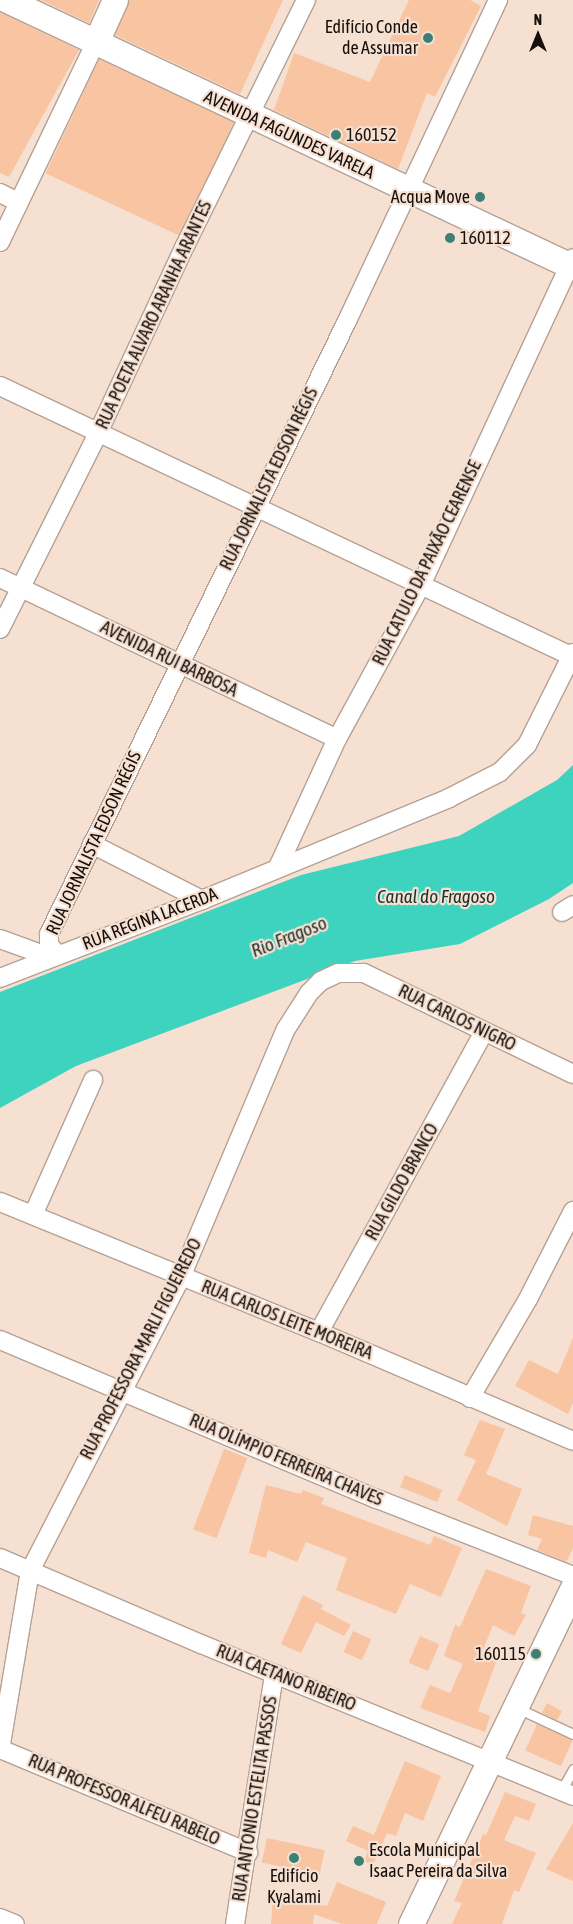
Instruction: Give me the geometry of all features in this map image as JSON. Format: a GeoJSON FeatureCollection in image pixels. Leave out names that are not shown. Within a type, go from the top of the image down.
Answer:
{"type":"FeatureCollection","features":[{"type":"Feature","properties":{"kind":"main road","name":"AVENIDA FAGUNDES VARELA"},"geometry":{"type":"LineString","coordinates":[[7,0],[95,44],[249,116],[572,263]]}},
{"type":"Feature","properties":{"kind":"main road"},"geometry":{"type":"LineString","coordinates":[[95,44],[115,0]]}},
{"type":"Feature","properties":{"kind":"main road"},"geometry":{"type":"LineString","coordinates":[[411,1924],[492,1760],[573,1588]]}},
{"type":"Feature","properties":{"kind":"street","name":"RUA POETA ALVARO ARANHA ARANTES"},"geometry":{"type":"LineString","coordinates":[[0,628],[98,433],[306,0]]}},
{"type":"Feature","properties":{"kind":"street","name":"RUA JORNALISTA EDSON RÉGIS"},"geometry":{"type":"LineString","coordinates":[[58,955],[49,945],[49,934],[178,663],[409,190],[498,0]]}},
{"type":"Feature","properties":{"kind":"street"},"geometry":{"type":"LineString","coordinates":[[0,242],[95,44]]}},
{"type":"Feature","properties":{"kind":"street"},"geometry":{"type":"LineString","coordinates":[[0,193],[18,202]]}},
{"type":"Feature","properties":{"kind":"street","name":"RUA CATULO DA PAIXÃO CEARENSE"},"geometry":{"type":"LineString","coordinates":[[278,867],[337,739],[422,583],[572,263]]}},
{"type":"Feature","properties":{"kind":"street"},"geometry":{"type":"LineString","coordinates":[[0,386],[572,655]]}},
{"type":"Feature","properties":{"kind":"street","name":"AVENIDA RUI BARBOSA"},"geometry":{"type":"LineString","coordinates":[[0,578],[337,739]]}},
{"type":"Feature","properties":{"kind":"street","name":"RUA REGINA LACERDA"},"geometry":{"type":"LineString","coordinates":[[38,963],[202,900],[449,798],[506,768],[527,745],[572,655]]}},
{"type":"Feature","properties":{"kind":"street"},"geometry":{"type":"LineString","coordinates":[[92,844],[202,900]]}},
{"type":"Feature","properties":{"kind":"street"},"geometry":{"type":"LineString","coordinates":[[0,940],[35,952],[38,963],[0,978]]}},
{"type":"Feature","properties":{"kind":"street","name":"RUA CARLOS NIGRO"},"geometry":{"type":"LineString","coordinates":[[338,973],[356,972],[376,978],[573,1074]]}},
{"type":"Feature","properties":{"kind":"street","name":"RUA PROFESSORA MARLI FIGUEIREDO"},"geometry":{"type":"LineString","coordinates":[[0,1749],[30,1571],[181,1277],[286,1028],[309,993],[321,982],[338,973]]}},
{"type":"Feature","properties":{"kind":"street","name":"RUA GILDO BRANCO"},"geometry":{"type":"LineString","coordinates":[[319,1332],[484,1032]]}},
{"type":"Feature","properties":{"kind":"street"},"geometry":{"type":"LineString","coordinates":[[33,1215],[92,1080]]}},
{"type":"Feature","properties":{"kind":"street","name":"RUA CARLOS LEITE MOREIRA"},"geometry":{"type":"LineString","coordinates":[[0,1202],[319,1332],[573,1442]]}},
{"type":"Feature","properties":{"kind":"street"},"geometry":{"type":"LineString","coordinates":[[470,1398],[528,1299],[573,1211]]}},
{"type":"Feature","properties":{"kind":"street","name":"RUA OLÍMPIO FERREIRA CHAVES"},"geometry":{"type":"LineString","coordinates":[[0,1340],[123,1390],[377,1499],[573,1576]]}},
{"type":"Feature","properties":{"kind":"street","name":"RUA CAETANO RIBEIRO"},"geometry":{"type":"LineString","coordinates":[[0,1558],[274,1674],[492,1760],[567,1794]]}},
{"type":"Feature","properties":{"kind":"street","name":"RUA ANTONIO ESTELITA PASSOS"},"geometry":{"type":"LineString","coordinates":[[235,1924],[248,1852],[274,1674]]}},
{"type":"Feature","properties":{"kind":"street","name":"RUA PROFESSOR ALFEU RABELO"},"geometry":{"type":"LineString","coordinates":[[0,1749],[248,1852]]}},
{"type":"Feature","properties":{"kind":"street"},"geometry":{"type":"LineString","coordinates":[[0,1918],[15,1924]]}},
{"type":"Feature","properties":{"kind":"lane"},"geometry":{"type":"LineString","coordinates":[[517,1708],[573,1734]]}},
{"type":"Feature","properties":{"kind":"lane"},"geometry":{"type":"LineString","coordinates":[[567,1794],[573,1769]]}},
{"type":"Feature","properties":{"kind":"water","name":"Canal do Fragoso"},"geometry":{"type":"Polygon","coordinates":[[[573,765],[573,883],[549,899],[460,944],[355,961],[76,1066],[0,1108],[0,992],[301,875],[459,836],[557,780],[573,765]]]}},
{"type":"Feature","properties":{"kind":"building"},"geometry":{"type":"Polygon","coordinates":[[[41,0],[99,0],[89,23],[41,0]]]}},
{"type":"Feature","properties":{"kind":"building"},"geometry":{"type":"Polygon","coordinates":[[[129,0],[283,0],[240,94],[115,35],[129,0]]]}},
{"type":"Feature","properties":{"kind":"building"},"geometry":{"type":"Polygon","coordinates":[[[409,0],[470,0],[481,6],[435,97],[427,93],[398,169],[274,110],[294,53],[370,82],[409,0]]]}},
{"type":"Feature","properties":{"kind":"building"},"geometry":{"type":"Polygon","coordinates":[[[0,12],[79,50],[9,177],[0,173],[0,12]]]}},
{"type":"Feature","properties":{"kind":"building"},"geometry":{"type":"Polygon","coordinates":[[[99,59],[234,122],[181,236],[46,173],[99,59]]]}},
{"type":"Feature","properties":{"kind":"building"},"geometry":{"type":"Polygon","coordinates":[[[573,1338],[573,1403],[568,1414],[515,1386],[529,1360],[558,1374],[573,1338]]]}},
{"type":"Feature","properties":{"kind":"building"},"geometry":{"type":"Polygon","coordinates":[[[480,1420],[505,1429],[486,1474],[522,1489],[507,1526],[457,1500],[476,1460],[464,1455],[480,1420]]]}},
{"type":"Feature","properties":{"kind":"building"},"geometry":{"type":"Polygon","coordinates":[[[224,1449],[247,1458],[217,1538],[193,1529],[224,1449]]]}},
{"type":"Feature","properties":{"kind":"building"},"geometry":{"type":"Polygon","coordinates":[[[405,1475],[442,1490],[437,1502],[400,1487],[405,1475]]]}},
{"type":"Feature","properties":{"kind":"building"},"geometry":{"type":"Polygon","coordinates":[[[266,1485],[301,1494],[303,1490],[324,1498],[321,1504],[430,1545],[434,1536],[462,1548],[441,1597],[410,1584],[396,1614],[336,1590],[347,1558],[306,1542],[297,1562],[268,1550],[266,1558],[249,1553],[266,1485]]]}},
{"type":"Feature","properties":{"kind":"building"},"geometry":{"type":"Polygon","coordinates":[[[533,1515],[573,1526],[573,1548],[566,1562],[537,1550],[542,1539],[528,1535],[533,1515]]]}},
{"type":"Feature","properties":{"kind":"building"},"geometry":{"type":"Polygon","coordinates":[[[486,1569],[531,1586],[521,1613],[526,1615],[514,1636],[493,1625],[483,1650],[484,1654],[497,1659],[478,1711],[490,1716],[485,1732],[420,1708],[430,1685],[450,1693],[463,1664],[444,1656],[455,1625],[460,1627],[486,1569]]]}},
{"type":"Feature","properties":{"kind":"building"},"geometry":{"type":"Polygon","coordinates":[[[303,1595],[323,1605],[321,1609],[351,1625],[344,1636],[316,1622],[301,1653],[281,1644],[303,1595]]]}},
{"type":"Feature","properties":{"kind":"building"},"geometry":{"type":"Polygon","coordinates":[[[353,1631],[371,1639],[362,1660],[344,1652],[353,1631]]]}},
{"type":"Feature","properties":{"kind":"building"},"geometry":{"type":"Polygon","coordinates":[[[420,1636],[439,1644],[428,1671],[409,1663],[420,1636]]]}},
{"type":"Feature","properties":{"kind":"building"},"geometry":{"type":"Polygon","coordinates":[[[547,1703],[562,1711],[557,1721],[542,1713],[547,1703]]]}},
{"type":"Feature","properties":{"kind":"building"},"geometry":{"type":"Polygon","coordinates":[[[537,1724],[573,1740],[561,1766],[525,1750],[537,1724]]]}},
{"type":"Feature","properties":{"kind":"building"},"geometry":{"type":"Polygon","coordinates":[[[405,1761],[441,1776],[423,1821],[405,1813],[396,1836],[387,1833],[373,1865],[364,1861],[368,1851],[346,1841],[353,1826],[374,1835],[405,1761]]]}},
{"type":"Feature","properties":{"kind":"building"},"geometry":{"type":"Polygon","coordinates":[[[505,1792],[536,1804],[529,1821],[515,1816],[504,1840],[536,1853],[519,1892],[514,1890],[502,1924],[452,1924],[462,1903],[454,1901],[483,1834],[486,1835],[505,1792]]]}},
{"type":"Feature","properties":{"kind":"building"},"geometry":{"type":"Polygon","coordinates":[[[573,1823],[573,1881],[546,1869],[573,1823]]]}},
{"type":"Feature","properties":{"kind":"building","name":"Edifício Kyalami"},"geometry":{"type":"Polygon","coordinates":[[[267,1838],[325,1850],[320,1875],[262,1862],[267,1838]]]}},
{"type":"Feature","properties":{"kind":"building"},"geometry":{"type":"Polygon","coordinates":[[[337,1882],[386,1902],[377,1924],[342,1924],[314,1914],[313,1924],[271,1924],[273,1898],[327,1906],[337,1882]]]}},
{"type":"Feature","properties":{"kind":"place","name":"Edifício Conde de Assumar"},"geometry":{"type":"Point","coordinates":[428,38]}},
{"type":"Feature","properties":{"kind":"place","name":"160152"},"geometry":{"type":"Point","coordinates":[336,135]}},
{"type":"Feature","properties":{"kind":"place","name":"Acqua Move"},"geometry":{"type":"Point","coordinates":[480,197]}},
{"type":"Feature","properties":{"kind":"place","name":"160112"},"geometry":{"type":"Point","coordinates":[450,238]}},
{"type":"Feature","properties":{"kind":"place","name":"160115"},"geometry":{"type":"Point","coordinates":[536,1654]}},
{"type":"Feature","properties":{"kind":"place","name":"Edifício Kyalami"},"geometry":{"type":"Point","coordinates":[294,1858]}},
{"type":"Feature","properties":{"kind":"place","name":"Escola Municipal Isaac Pereira da Silva"},"geometry":{"type":"Point","coordinates":[359,1861]}},
{"type":"Feature","properties":{"kind":"water label","name":"Rio Fragoso"},"geometry":{"type":"Point","coordinates":[289,937]}}]}
